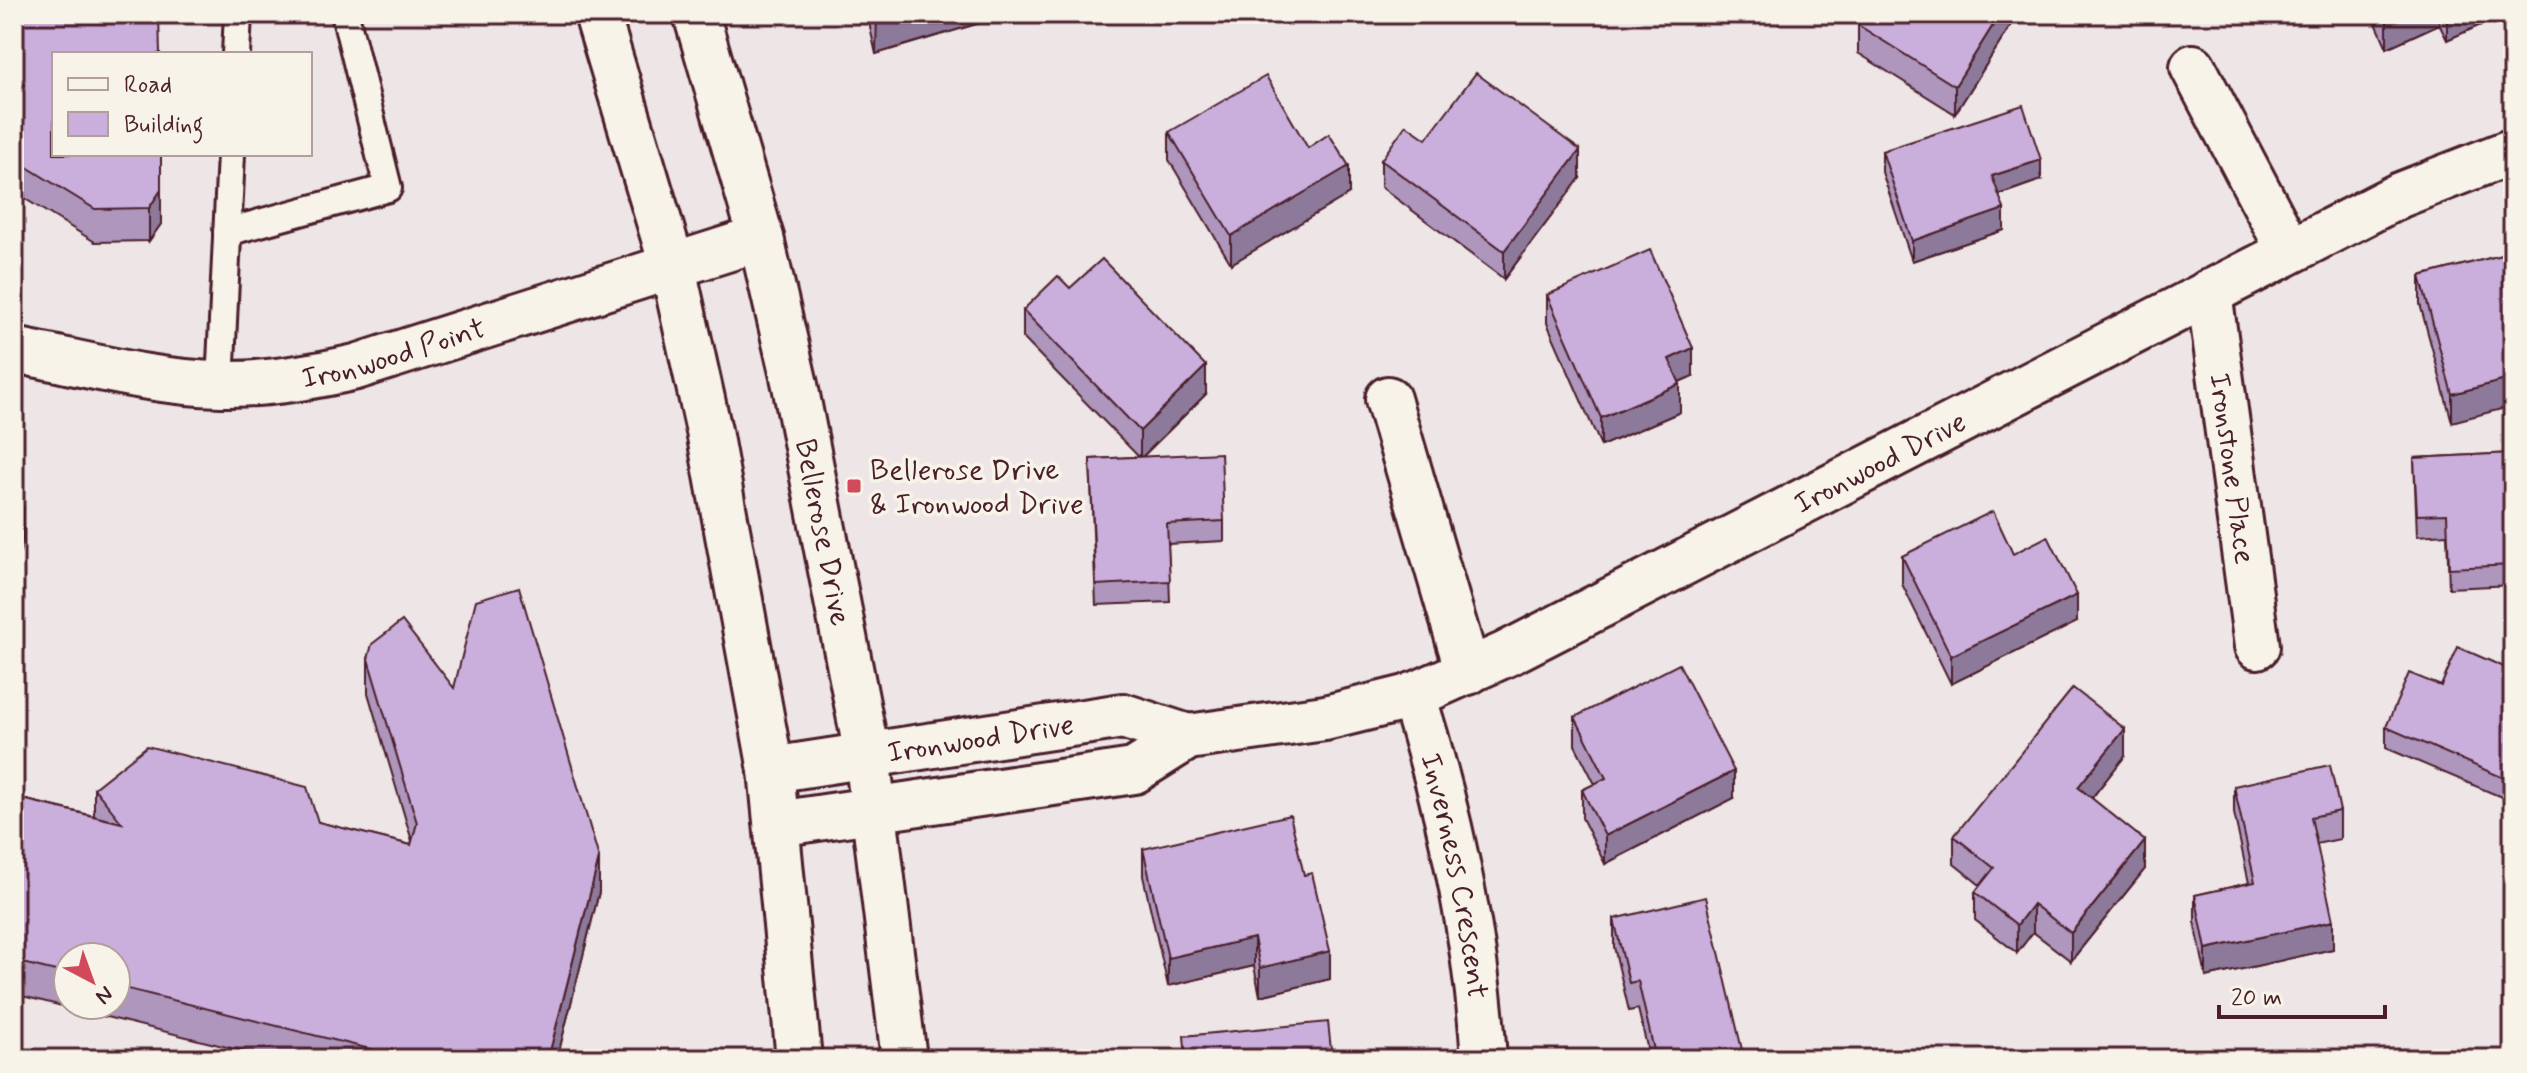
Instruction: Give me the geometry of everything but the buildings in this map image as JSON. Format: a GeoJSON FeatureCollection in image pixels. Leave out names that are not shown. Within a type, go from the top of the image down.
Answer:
{"type":"FeatureCollection","features":[{"type":"Feature","properties":{"kind":"street"},"geometry":{"type":"LineString","coordinates":[[597,14],[673,268],[709,431],[771,770],[799,1059]]}},
{"type":"Feature","properties":{"kind":"street","name":"Bellerose Drive"},"geometry":{"type":"LineString","coordinates":[[696,14],[761,238],[795,385],[867,755],[904,1059]]}},
{"type":"Feature","properties":{"kind":"street"},"geometry":{"type":"LineString","coordinates":[[2193,67],[2289,250]]}},
{"type":"Feature","properties":{"kind":"street","name":"Ironwood Drive"},"geometry":{"type":"LineString","coordinates":[[777,824],[1134,771],[1188,737],[1325,718],[1413,695],[1468,672],[2400,195],[2513,151]]}},
{"type":"Feature","properties":{"kind":"street","name":"Ironwood Point"},"geometry":{"type":"LineString","coordinates":[[14,350],[143,376],[220,384],[280,381],[356,367],[761,238]]}},
{"type":"Feature","properties":{"kind":"street","name":"Ironstone Place"},"geometry":{"type":"LineString","coordinates":[[2209,292],[2257,646]]}},
{"type":"Feature","properties":{"kind":"street"},"geometry":{"type":"LineString","coordinates":[[1388,399],[1468,672]]}},
{"type":"Feature","properties":{"kind":"street","name":"Inverness Crescent"},"geometry":{"type":"LineString","coordinates":[[1413,695],[1441,785],[1474,958],[1484,1059]]}},
{"type":"Feature","properties":{"kind":"street","name":"Ironwood Drive"},"geometry":{"type":"LineString","coordinates":[[771,770],[1123,716],[1188,737]]}},
{"type":"Feature","properties":{"kind":"lane"},"geometry":{"type":"LineString","coordinates":[[236,52],[238,14]]}},
{"type":"Feature","properties":{"kind":"lane"},"geometry":{"type":"LineString","coordinates":[[227,232],[388,188],[345,14]]}},
{"type":"Feature","properties":{"kind":"lane"},"geometry":{"type":"LineString","coordinates":[[220,384],[231,156]]}},
{"type":"Feature","properties":{"kind":"place","name":"Bellerose Drive & Ironwood Drive"},"geometry":{"type":"Point","coordinates":[854,486]}}]}
